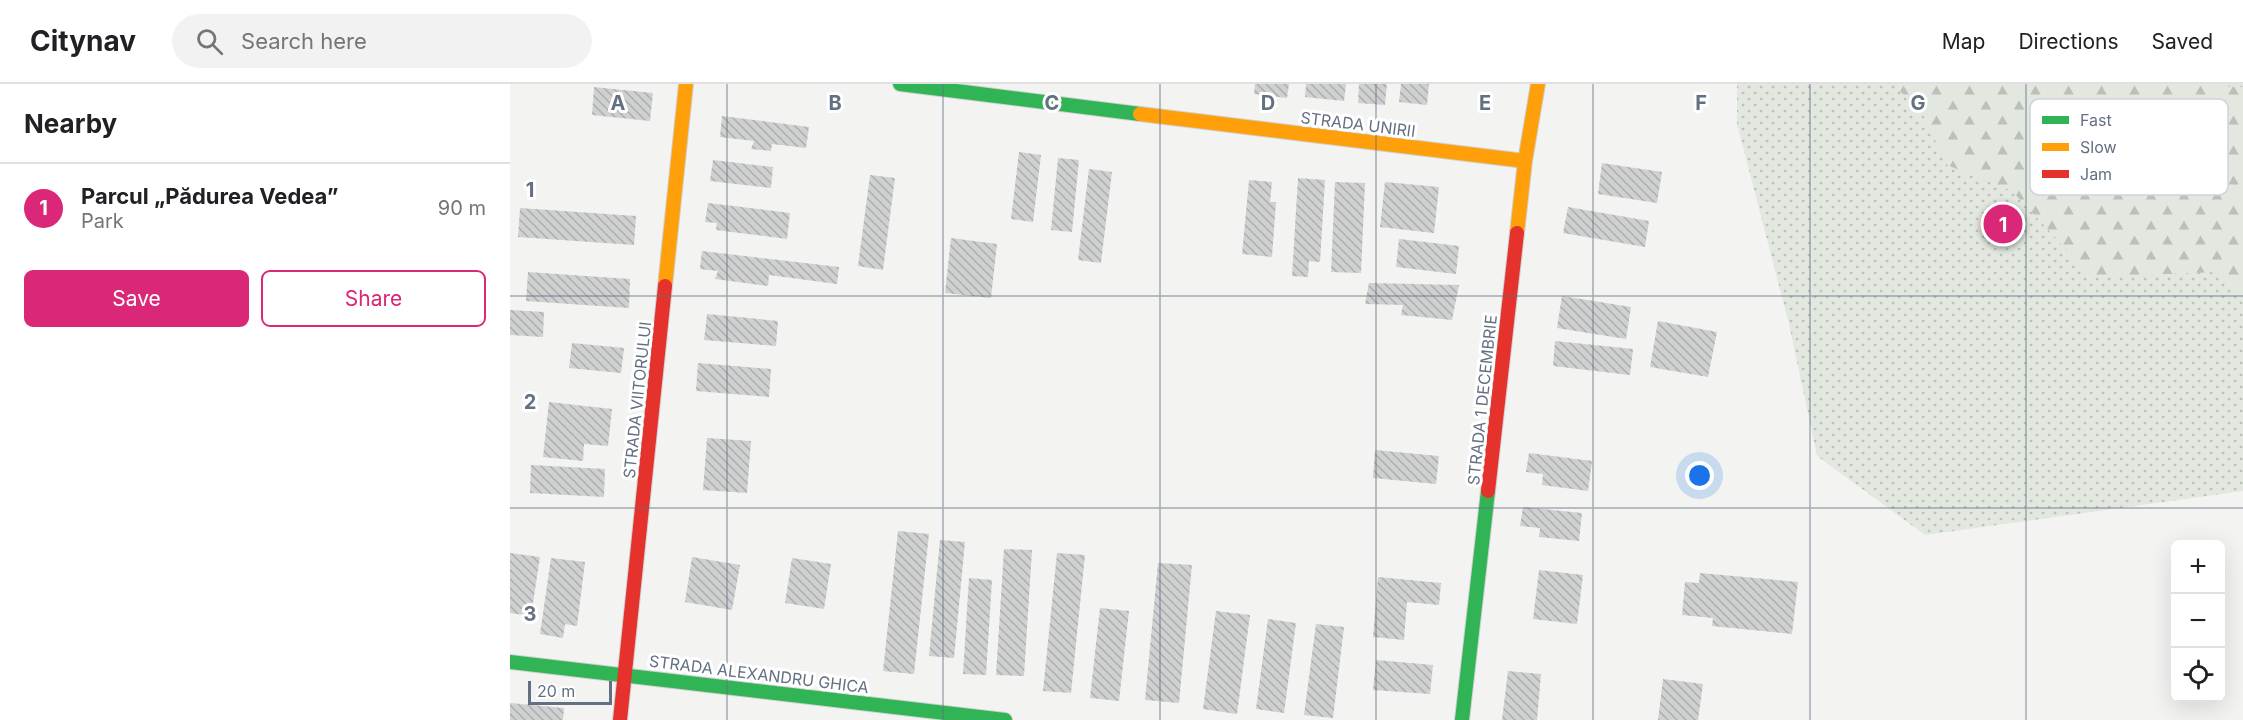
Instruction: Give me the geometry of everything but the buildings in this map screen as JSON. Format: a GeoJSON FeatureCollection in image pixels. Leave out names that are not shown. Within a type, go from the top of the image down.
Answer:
{"type":"FeatureCollection","features":[{"type":"Feature","properties":{"kind":"street","name":"STRADA VIITORULUI"},"geometry":{"type":"LineString","coordinates":[[620,720],[686,84]]}},
{"type":"Feature","properties":{"kind":"street","name":"STRADA UNIRII"},"geometry":{"type":"LineString","coordinates":[[900,84],[1525,161]]}},
{"type":"Feature","properties":{"kind":"street","name":"STRADA 1 DECEMBRIE"},"geometry":{"type":"LineString","coordinates":[[1462,720],[1525,161],[1538,84]]}},
{"type":"Feature","properties":{"kind":"street","name":"STRADA ALEXANDRU GHICA"},"geometry":{"type":"LineString","coordinates":[[510,662],[1005,720]]}},
{"type":"Feature","properties":{"kind":"green space"},"geometry":{"type":"Polygon","coordinates":[[[1737,84],[2243,84],[2243,491],[1925,535],[1817,456],[1789,324],[1737,124],[1737,84]]]}},
{"type":"Feature","properties":{"kind":"green space"},"geometry":{"type":"Polygon","coordinates":[[[1893,84],[2166,84],[2243,87],[2243,294],[2217,272],[2092,277],[2012,191],[1947,165],[1923,115],[1893,84]]]}},
{"type":"Feature","properties":{"kind":"traffic: fast"},"geometry":{"type":"LineString","coordinates":[[900,84],[1140,114]]}},
{"type":"Feature","properties":{"kind":"traffic: fast"},"geometry":{"type":"LineString","coordinates":[[1462,720],[1488,491]]}},
{"type":"Feature","properties":{"kind":"traffic: fast"},"geometry":{"type":"LineString","coordinates":[[510,662],[1005,720]]}},
{"type":"Feature","properties":{"kind":"traffic: slow"},"geometry":{"type":"LineString","coordinates":[[665,286],[686,84]]}},
{"type":"Feature","properties":{"kind":"traffic: slow"},"geometry":{"type":"LineString","coordinates":[[1517,233],[1525,161],[1538,84]]}},
{"type":"Feature","properties":{"kind":"traffic: slow"},"geometry":{"type":"LineString","coordinates":[[1140,114],[1525,161]]}},
{"type":"Feature","properties":{"kind":"traffic: jam"},"geometry":{"type":"LineString","coordinates":[[1488,491],[1517,233]]}},
{"type":"Feature","properties":{"kind":"traffic: jam"},"geometry":{"type":"LineString","coordinates":[[620,720],[665,286]]}},
{"type":"Feature","properties":{"kind":"place","name":"Parcul „Pădurea Vedea”"},"geometry":{"type":"Point","coordinates":[2003,224]}}]}
